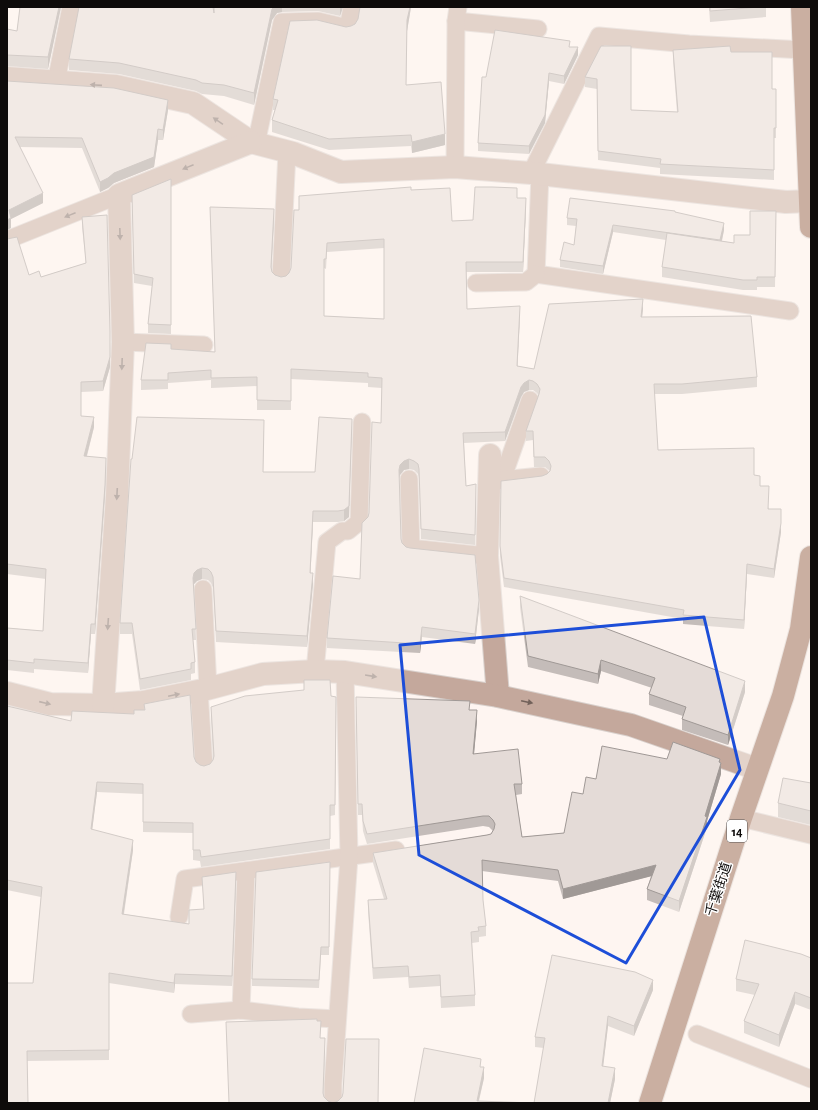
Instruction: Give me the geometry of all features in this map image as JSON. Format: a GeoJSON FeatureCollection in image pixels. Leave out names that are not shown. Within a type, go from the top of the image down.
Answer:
{"type":"FeatureCollection","features":[{"type":"Feature","properties":{"kind":"highway"},"geometry":{"type":"LineString","coordinates":[[805,10],[803,50],[811,227]]}},
{"type":"Feature","properties":{"kind":"highway","name":"千葉街道"},"geometry":{"type":"LineString","coordinates":[[650,1103],[757,769],[783,696],[801,629],[811,557]]}},
{"type":"Feature","properties":{"kind":"street"},"geometry":{"type":"LineString","coordinates":[[7,78],[116,86],[193,103],[253,143],[287,152],[341,172],[455,167],[535,173],[786,202],[810,201]]}},
{"type":"Feature","properties":{"kind":"street"},"geometry":{"type":"LineString","coordinates":[[103,705],[117,496],[123,342],[119,195],[253,143]]}},
{"type":"Feature","properties":{"kind":"street"},"geometry":{"type":"LineString","coordinates":[[490,455],[495,480],[487,556],[498,696]]}},
{"type":"Feature","properties":{"kind":"street"},"geometry":{"type":"LineString","coordinates":[[7,693],[50,704],[103,705],[143,702],[204,689],[263,674],[315,671],[345,672],[498,696],[631,725],[757,769]]}},
{"type":"Feature","properties":{"kind":"lane"},"geometry":{"type":"LineString","coordinates":[[56,82],[71,7]]}},
{"type":"Feature","properties":{"kind":"lane"},"geometry":{"type":"LineString","coordinates":[[253,143],[282,22],[318,21],[348,28],[352,7]]}},
{"type":"Feature","properties":{"kind":"lane"},"geometry":{"type":"LineString","coordinates":[[455,167],[457,14],[538,30]]}},
{"type":"Feature","properties":{"kind":"lane"},"geometry":{"type":"LineString","coordinates":[[536,274],[535,173],[599,36],[689,44],[803,50]]}},
{"type":"Feature","properties":{"kind":"lane"},"geometry":{"type":"LineString","coordinates":[[281,277],[287,152]]}},
{"type":"Feature","properties":{"kind":"lane"},"geometry":{"type":"LineString","coordinates":[[7,240],[119,195]]}},
{"type":"Feature","properties":{"kind":"lane"},"geometry":{"type":"LineString","coordinates":[[476,283],[526,282],[536,274],[790,311]]}},
{"type":"Feature","properties":{"kind":"lane"},"geometry":{"type":"LineString","coordinates":[[123,342],[204,345]]}},
{"type":"Feature","properties":{"kind":"lane"},"geometry":{"type":"LineString","coordinates":[[530,400],[495,480],[541,476]]}},
{"type":"Feature","properties":{"kind":"lane"},"geometry":{"type":"LineString","coordinates":[[315,671],[327,542],[342,531],[348,531],[359,522],[362,422]]}},
{"type":"Feature","properties":{"kind":"lane"},"geometry":{"type":"LineString","coordinates":[[409,479],[411,548],[487,556]]}},
{"type":"Feature","properties":{"kind":"lane"},"geometry":{"type":"LineString","coordinates":[[203,589],[204,766]]}},
{"type":"Feature","properties":{"kind":"lane"},"geometry":{"type":"LineString","coordinates":[[333,1103],[337,1019],[349,857],[345,672]]}},
{"type":"Feature","properties":{"kind":"lane"},"geometry":{"type":"LineString","coordinates":[[741,818],[811,835]]}},
{"type":"Feature","properties":{"kind":"lane"},"geometry":{"type":"LineString","coordinates":[[178,916],[185,879],[409,848]]}},
{"type":"Feature","properties":{"kind":"lane"},"geometry":{"type":"LineString","coordinates":[[241,1010],[246,871]]}},
{"type":"Feature","properties":{"kind":"lane"},"geometry":{"type":"LineString","coordinates":[[191,1014],[241,1010],[298,1017],[337,1019]]}},
{"type":"Feature","properties":{"kind":"lane"},"geometry":{"type":"LineString","coordinates":[[697,1034],[811,1079]]}},
{"type":"Feature","properties":{"kind":"highlighted area"},"geometry":{"type":"Polygon","coordinates":[[[704,617],[740,770],[626,963],[419,855],[400,645],[704,617]]]}},
{"type":"Feature","properties":{"kind":"building"},"geometry":{"type":"Polygon","coordinates":[[[20,7],[59,7],[48,57],[7,55],[7,29],[17,31],[20,7]]]}},
{"type":"Feature","properties":{"kind":"building"},"geometry":{"type":"Polygon","coordinates":[[[79,7],[213,7],[214,13],[214,7],[274,7],[272,9],[254,93],[224,85],[202,83],[196,80],[119,63],[69,59],[79,7]]]}},
{"type":"Feature","properties":{"kind":"building"},"geometry":{"type":"Polygon","coordinates":[[[360,7],[410,7],[407,20],[406,85],[441,82],[445,134],[412,142],[411,135],[329,139],[272,120],[278,100],[273,99],[290,21],[317,20],[346,27],[351,26],[355,24],[358,19],[360,7]]]}},
{"type":"Feature","properties":{"kind":"building"},"geometry":{"type":"Polygon","coordinates":[[[710,7],[760,7],[710,11],[710,7]]]}},
{"type":"Feature","properties":{"kind":"building"},"geometry":{"type":"Polygon","coordinates":[[[495,30],[570,41],[569,47],[578,47],[564,76],[549,73],[545,115],[529,146],[478,143],[482,77],[486,77],[495,30]]]}},
{"type":"Feature","properties":{"kind":"building"},"geometry":{"type":"Polygon","coordinates":[[[601,46],[631,46],[631,110],[678,112],[673,50],[730,46],[731,52],[772,52],[772,89],[776,89],[774,170],[660,164],[661,159],[598,151],[597,79],[585,77],[601,46]]]}},
{"type":"Feature","properties":{"kind":"building"},"geometry":{"type":"Polygon","coordinates":[[[7,81],[114,88],[168,100],[163,130],[158,129],[154,157],[114,173],[100,182],[82,138],[15,137],[43,193],[9,210],[11,218],[7,220],[7,81]]]}},
{"type":"Feature","properties":{"kind":"building"},"geometry":{"type":"Polygon","coordinates":[[[171,179],[171,325],[148,324],[153,278],[134,274],[132,195],[171,179]]]}},
{"type":"Feature","properties":{"kind":"building"},"geometry":{"type":"Polygon","coordinates":[[[411,187],[411,190],[450,188],[452,221],[473,220],[475,187],[517,188],[517,198],[526,198],[523,262],[466,262],[467,309],[520,306],[517,366],[534,369],[549,304],[643,299],[641,317],[751,316],[757,377],[682,384],[654,384],[658,450],[754,448],[754,475],[760,476],[760,486],[769,486],[768,509],[781,509],[781,523],[774,569],[747,564],[744,620],[683,615],[684,610],[504,578],[500,546],[501,481],[542,476],[550,471],[551,466],[545,457],[534,457],[533,431],[526,431],[540,389],[537,384],[529,380],[521,387],[505,432],[463,433],[466,486],[476,484],[475,535],[421,529],[418,464],[409,459],[400,465],[402,543],[406,547],[410,548],[475,555],[479,600],[475,634],[422,627],[420,644],[327,638],[333,576],[360,579],[362,523],[368,517],[369,513],[372,422],[381,423],[382,378],[368,377],[368,373],[291,369],[291,401],[257,400],[257,377],[211,378],[211,370],[168,373],[168,380],[141,380],[146,343],[171,344],[171,349],[215,352],[210,207],[274,209],[271,267],[272,272],[275,275],[281,277],[286,276],[291,268],[294,210],[299,210],[299,196],[411,187]],[[384,239],[327,243],[326,259],[324,259],[324,316],[384,319],[384,239]]]}},
{"type":"Feature","properties":{"kind":"building"},"geometry":{"type":"Polygon","coordinates":[[[570,198],[675,211],[724,223],[720,240],[613,225],[603,266],[560,260],[564,242],[574,245],[577,219],[567,218],[570,198]]]}},
{"type":"Feature","properties":{"kind":"building"},"geometry":{"type":"Polygon","coordinates":[[[750,211],[776,211],[775,277],[757,277],[757,280],[743,280],[662,267],[667,233],[734,243],[734,235],[750,235],[750,211]]]}},
{"type":"Feature","properties":{"kind":"building"},"geometry":{"type":"Polygon","coordinates":[[[107,215],[110,357],[103,381],[81,382],[81,416],[94,417],[84,456],[106,458],[95,624],[91,624],[88,663],[34,659],[34,663],[7,660],[7,628],[43,631],[46,569],[7,564],[7,239],[17,237],[29,275],[39,271],[41,277],[86,263],[82,217],[107,215]]]}},
{"type":"Feature","properties":{"kind":"building"},"geometry":{"type":"Polygon","coordinates":[[[137,417],[264,420],[263,472],[315,472],[319,417],[352,419],[349,506],[344,510],[338,511],[313,511],[310,573],[313,573],[307,636],[216,631],[213,577],[208,569],[202,568],[194,573],[193,578],[196,629],[192,629],[195,662],[191,663],[191,669],[140,679],[132,623],[120,623],[131,459],[137,417]]]}},
{"type":"Feature","properties":{"kind":"building"},"geometry":{"type":"Polygon","coordinates":[[[520,596],[745,681],[728,735],[682,719],[686,707],[649,694],[655,678],[601,660],[598,674],[528,656],[520,596]]]}},
{"type":"Feature","properties":{"kind":"building"},"geometry":{"type":"Polygon","coordinates":[[[304,680],[330,680],[331,696],[336,697],[335,805],[330,805],[330,839],[201,857],[200,850],[193,850],[193,823],[143,822],[143,784],[97,782],[91,829],[133,840],[122,914],[189,924],[189,910],[204,909],[202,877],[236,872],[232,976],[175,974],[174,983],[109,973],[109,1050],[27,1051],[28,1103],[7,1103],[7,983],[33,983],[42,887],[7,880],[7,706],[71,721],[72,711],[134,714],[134,710],[145,710],[144,704],[190,695],[194,757],[196,762],[204,766],[210,764],[214,756],[211,707],[245,696],[304,690],[304,680]]]}},
{"type":"Feature","properties":{"kind":"building"},"geometry":{"type":"Polygon","coordinates":[[[356,697],[470,701],[469,710],[477,710],[473,754],[518,749],[522,784],[514,784],[522,837],[564,833],[572,792],[583,794],[586,777],[596,779],[602,746],[667,759],[673,742],[720,759],[719,762],[721,763],[705,816],[707,817],[679,901],[647,889],[656,865],[563,889],[558,870],[482,860],[483,900],[486,926],[478,927],[479,931],[471,932],[475,995],[441,997],[440,975],[409,977],[408,966],[373,968],[368,900],[387,899],[373,853],[487,835],[491,834],[495,824],[489,816],[483,816],[367,834],[363,821],[362,804],[358,804],[356,697]]]}},
{"type":"Feature","properties":{"kind":"building"},"geometry":{"type":"Polygon","coordinates":[[[783,778],[811,783],[811,811],[778,803],[783,778]]]}},
{"type":"Feature","properties":{"kind":"building"},"geometry":{"type":"Polygon","coordinates":[[[330,862],[329,947],[321,947],[319,980],[252,979],[256,872],[330,862]]]}},
{"type":"Feature","properties":{"kind":"building"},"geometry":{"type":"Polygon","coordinates":[[[745,940],[801,954],[811,958],[811,998],[795,992],[779,1035],[744,1021],[759,984],[736,979],[745,940]]]}},
{"type":"Feature","properties":{"kind":"building"},"geometry":{"type":"Polygon","coordinates":[[[552,955],[635,972],[653,980],[634,1026],[608,1016],[602,1066],[615,1068],[608,1103],[534,1103],[545,1038],[535,1037],[552,955]]]}},
{"type":"Feature","properties":{"kind":"building"},"geometry":{"type":"Polygon","coordinates":[[[317,1019],[317,1021],[321,1021],[320,1038],[325,1038],[323,1093],[324,1097],[328,1101],[333,1103],[229,1103],[226,1022],[317,1019]]]}},
{"type":"Feature","properties":{"kind":"building"},"geometry":{"type":"Polygon","coordinates":[[[346,1039],[379,1039],[378,1103],[333,1103],[342,1097],[343,1093],[346,1039]]]}},
{"type":"Feature","properties":{"kind":"building"},"geometry":{"type":"Polygon","coordinates":[[[424,1048],[481,1059],[480,1067],[484,1067],[477,1101],[534,1103],[414,1103],[424,1048]]]}}]}
